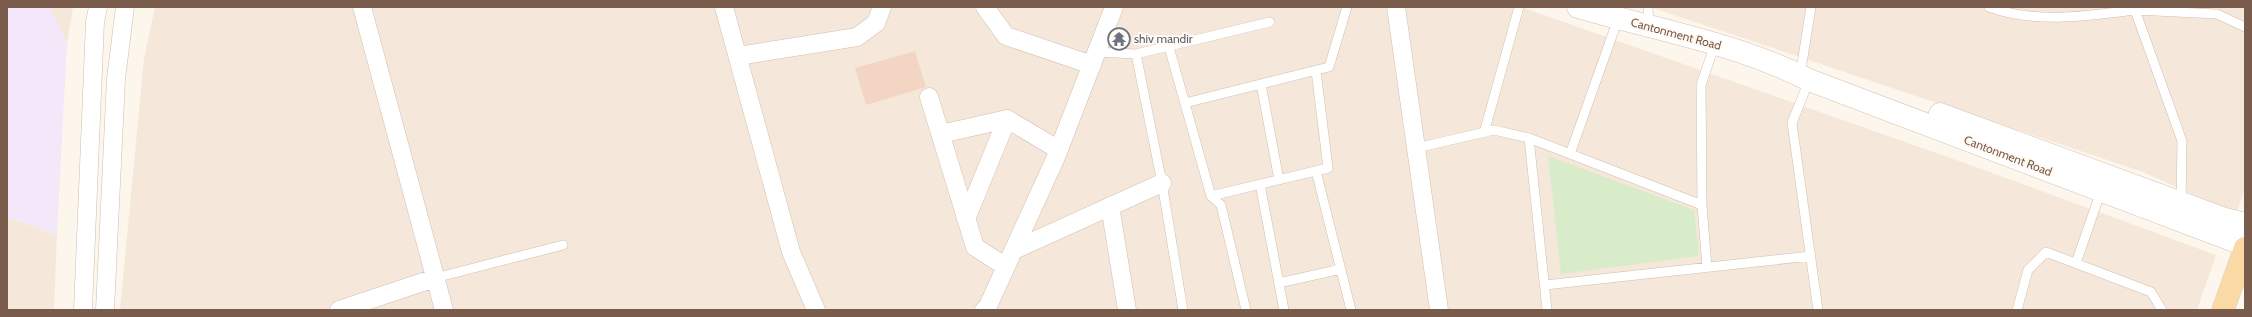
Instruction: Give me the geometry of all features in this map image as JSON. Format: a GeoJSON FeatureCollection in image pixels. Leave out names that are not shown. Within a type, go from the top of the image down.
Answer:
{"type":"FeatureCollection","features":[{"type":"Feature","properties":{"kind":"main road"},"geometry":{"type":"LineString","coordinates":[[2223,310],[2245,247]]}},
{"type":"Feature","properties":{"kind":"street"},"geometry":{"type":"LineString","coordinates":[[105,310],[116,79],[125,7]]}},
{"type":"Feature","properties":{"kind":"street"},"geometry":{"type":"LineString","coordinates":[[362,7],[444,310]]}},
{"type":"Feature","properties":{"kind":"street"},"geometry":{"type":"LineString","coordinates":[[724,7],[791,252],[816,310]]}},
{"type":"Feature","properties":{"kind":"street"},"geometry":{"type":"LineString","coordinates":[[738,56],[857,37],[876,23],[882,7]]}},
{"type":"Feature","properties":{"kind":"street"},"geometry":{"type":"LineString","coordinates":[[985,7],[1006,36],[1094,59]]}},
{"type":"Feature","properties":{"kind":"street"},"geometry":{"type":"LineString","coordinates":[[988,309],[1059,150],[1114,7]]}},
{"type":"Feature","properties":{"kind":"street"},"geometry":{"type":"LineString","coordinates":[[1396,7],[1439,310]]}},
{"type":"Feature","properties":{"kind":"street","name":"Cantonment Road"},"geometry":{"type":"LineString","coordinates":[[1578,7],[1618,19],[1648,16],[1715,44],[1773,62],[2101,191],[2180,212],[2245,224]]}},
{"type":"Feature","properties":{"kind":"street"},"geometry":{"type":"LineString","coordinates":[[75,310],[96,15]]}},
{"type":"Feature","properties":{"kind":"street","name":"Cantonment Road"},"geometry":{"type":"LineString","coordinates":[[1804,74],[2008,138],[2180,212],[2245,247]]}},
{"type":"Feature","properties":{"kind":"street"},"geometry":{"type":"LineString","coordinates":[[929,97],[974,247],[1006,267]]}},
{"type":"Feature","properties":{"kind":"street"},"geometry":{"type":"LineString","coordinates":[[941,134],[1007,119],[1059,150]]}},
{"type":"Feature","properties":{"kind":"street"},"geometry":{"type":"LineString","coordinates":[[966,219],[1007,119]]}},
{"type":"Feature","properties":{"kind":"street"},"geometry":{"type":"LineString","coordinates":[[1014,250],[1162,183]]}},
{"type":"Feature","properties":{"kind":"street"},"geometry":{"type":"LineString","coordinates":[[1110,206],[1127,310]]}},
{"type":"Feature","properties":{"kind":"street"},"geometry":{"type":"LineString","coordinates":[[339,310],[435,278]]}},
{"type":"Feature","properties":{"kind":"lane"},"geometry":{"type":"LineString","coordinates":[[1185,103],[1329,68],[1347,7]]}},
{"type":"Feature","properties":{"kind":"lane"},"geometry":{"type":"LineString","coordinates":[[1484,133],[1519,7]]}},
{"type":"Feature","properties":{"kind":"lane"},"geometry":{"type":"LineString","coordinates":[[1811,7],[1804,74],[1792,123],[1818,310]]}},
{"type":"Feature","properties":{"kind":"lane"},"geometry":{"type":"LineString","coordinates":[[1989,7],[2005,13],[2068,18],[2135,10],[2217,14],[2245,27]]}},
{"type":"Feature","properties":{"kind":"lane"},"geometry":{"type":"LineString","coordinates":[[2135,10],[2182,142],[2180,212]]}},
{"type":"Feature","properties":{"kind":"lane"},"geometry":{"type":"LineString","coordinates":[[1570,154],[1618,19]]}},
{"type":"Feature","properties":{"kind":"lane"},"geometry":{"type":"LineString","coordinates":[[1094,59],[1136,54],[1270,22]]}},
{"type":"Feature","properties":{"kind":"lane"},"geometry":{"type":"LineString","coordinates":[[1707,268],[1702,205],[1701,86],[1715,44]]}},
{"type":"Feature","properties":{"kind":"lane"},"geometry":{"type":"LineString","coordinates":[[1169,47],[1211,196],[1221,205],[1246,310]]}},
{"type":"Feature","properties":{"kind":"lane"},"geometry":{"type":"LineString","coordinates":[[1136,54],[1162,183],[1183,310]]}},
{"type":"Feature","properties":{"kind":"lane"},"geometry":{"type":"LineString","coordinates":[[1211,196],[1328,168],[1316,70]]}},
{"type":"Feature","properties":{"kind":"lane"},"geometry":{"type":"LineString","coordinates":[[1261,84],[1279,180]]}},
{"type":"Feature","properties":{"kind":"lane"},"geometry":{"type":"LineString","coordinates":[[1416,148],[1494,130],[1529,138],[1702,205]]}},
{"type":"Feature","properties":{"kind":"lane"},"geometry":{"type":"LineString","coordinates":[[1529,138],[1547,310]]}},
{"type":"Feature","properties":{"kind":"lane"},"geometry":{"type":"LineString","coordinates":[[1316,171],[1351,310]]}},
{"type":"Feature","properties":{"kind":"lane"},"geometry":{"type":"LineString","coordinates":[[1260,184],[1284,310]]}},
{"type":"Feature","properties":{"kind":"lane"},"geometry":{"type":"LineString","coordinates":[[2076,263],[2101,191]]}},
{"type":"Feature","properties":{"kind":"lane"},"geometry":{"type":"LineString","coordinates":[[435,278],[563,245]]}},
{"type":"Feature","properties":{"kind":"lane"},"geometry":{"type":"LineString","coordinates":[[2017,310],[2028,270],[2046,252],[2151,292],[2162,310]]}},
{"type":"Feature","properties":{"kind":"lane"},"geometry":{"type":"LineString","coordinates":[[1545,285],[1811,256]]}},
{"type":"Feature","properties":{"kind":"lane"},"geometry":{"type":"LineString","coordinates":[[1279,283],[1341,269]]}},
{"type":"Feature","properties":{"kind":"shaded area"},"geometry":{"type":"Polygon","coordinates":[[[7,7],[50,7],[67,44],[57,235],[7,217],[7,7]]]}},
{"type":"Feature","properties":{"kind":"shaded area"},"geometry":{"type":"Polygon","coordinates":[[[50,7],[73,7],[67,44],[50,7]]]}},
{"type":"Feature","properties":{"kind":"shaded area"},"geometry":{"type":"Polygon","coordinates":[[[155,7],[1521,7],[1976,167],[2216,255],[2197,310],[120,310],[144,58],[155,7]]]}},
{"type":"Feature","properties":{"kind":"shaded area"},"geometry":{"type":"Polygon","coordinates":[[[1650,7],[2245,7],[2245,189],[2236,214],[2143,172],[1650,7]]]}},
{"type":"Feature","properties":{"kind":"shaded area"},"geometry":{"type":"Polygon","coordinates":[[[7,217],[57,235],[54,310],[7,310],[7,217]]]}},
{"type":"Feature","properties":{"kind":"green space"},"geometry":{"type":"Polygon","coordinates":[[[1548,156],[1694,210],[1699,256],[1561,274],[1548,156]]]}},
{"type":"Feature","properties":{"kind":"building"},"geometry":{"type":"Polygon","coordinates":[[[915,51],[926,87],[866,105],[855,68],[915,51]]]}},
{"type":"Feature","properties":{"kind":"place","name":"shiv mandir"},"geometry":{"type":"Point","coordinates":[1119,39]}}]}
